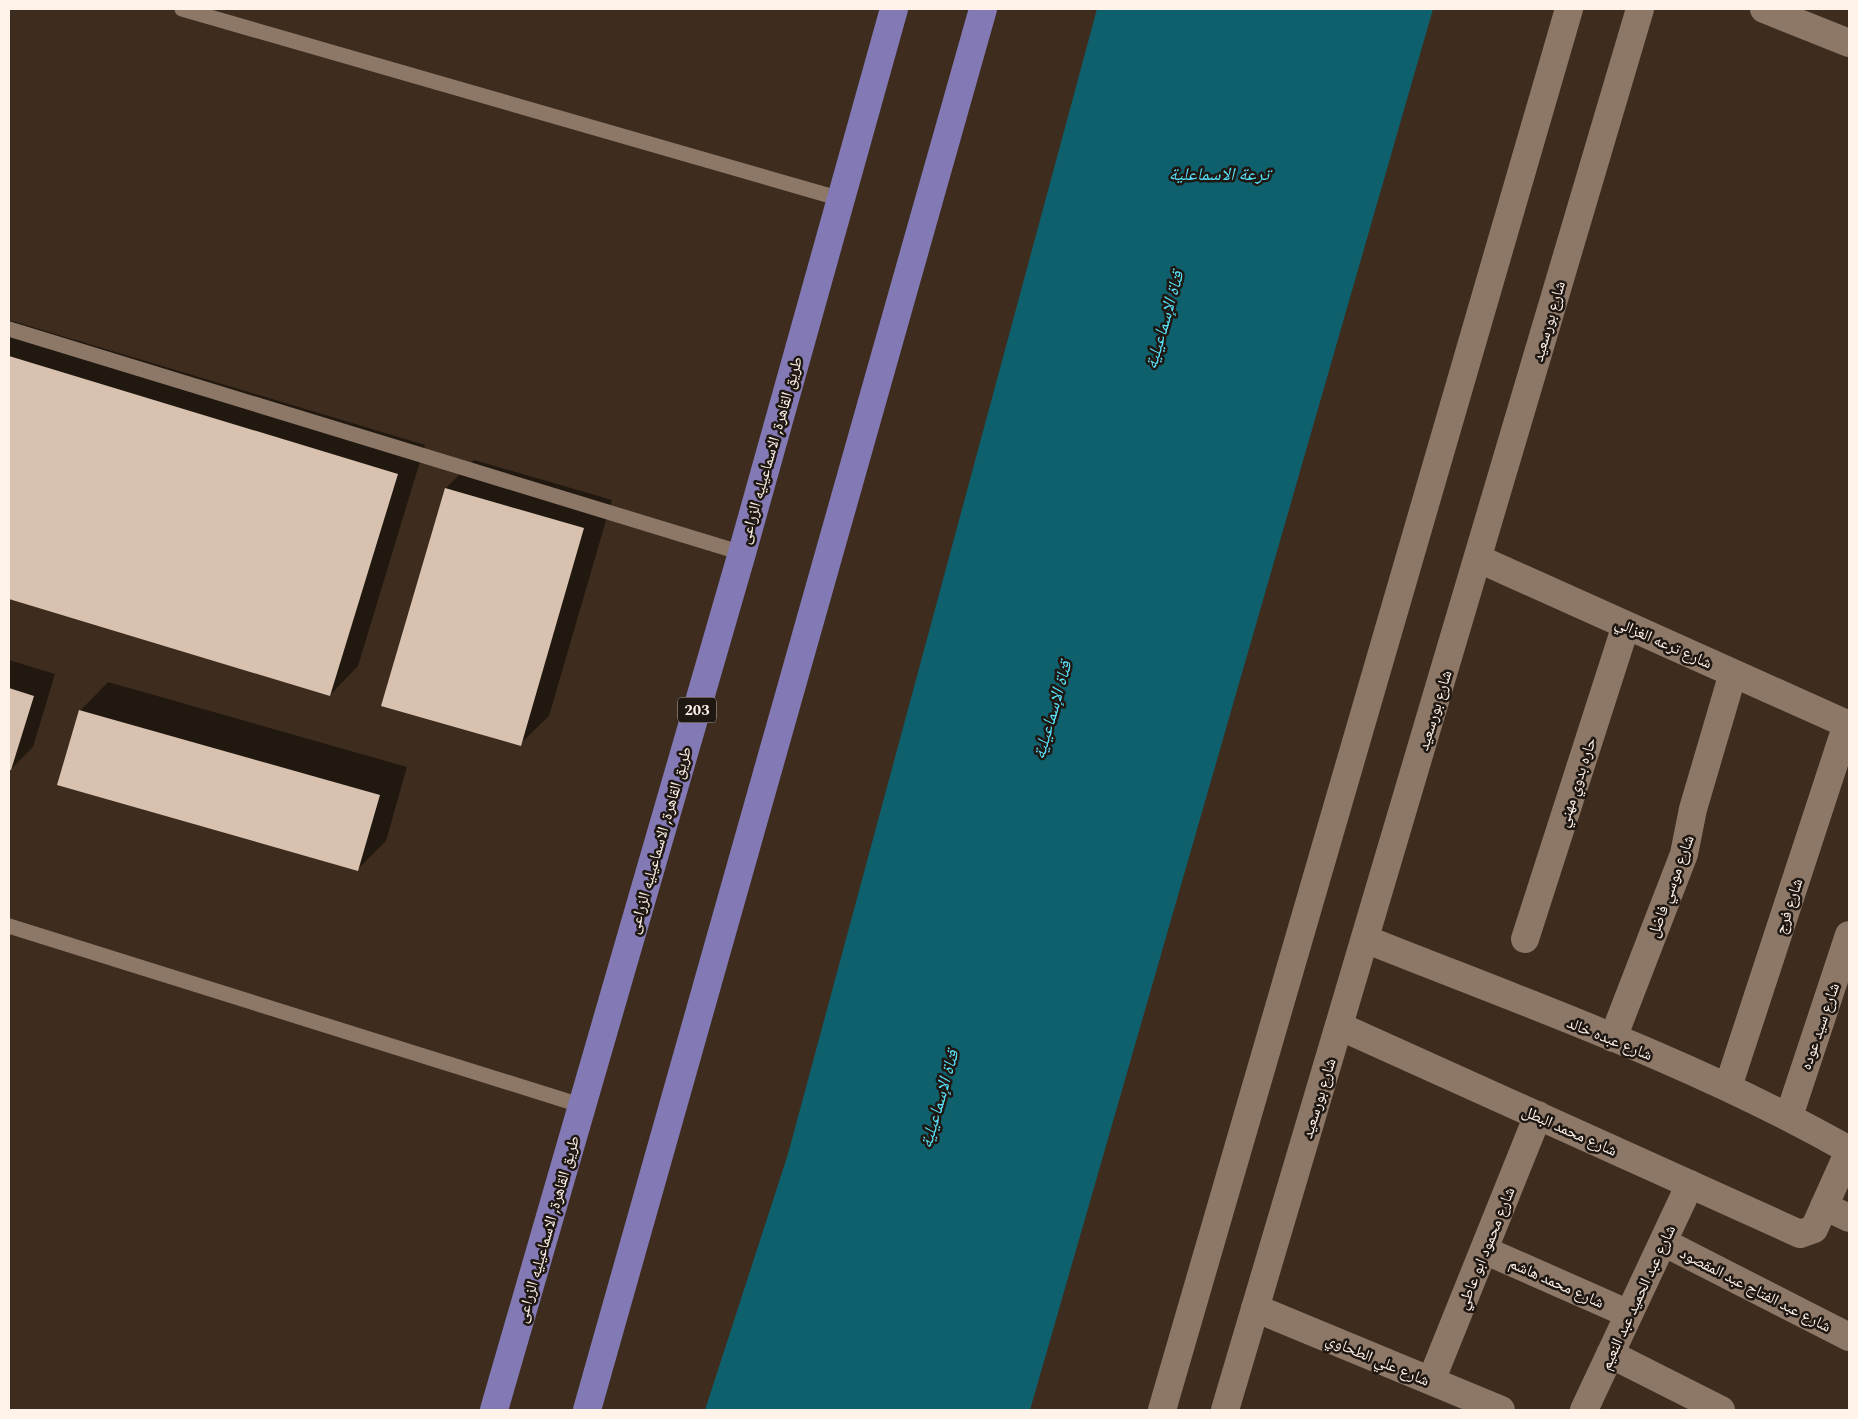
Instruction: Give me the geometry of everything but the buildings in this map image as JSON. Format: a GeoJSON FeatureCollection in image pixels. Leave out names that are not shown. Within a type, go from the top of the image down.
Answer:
{"type":"FeatureCollection","features":[{"type":"Feature","properties":{"kind":"main road","name":"طريق القاهرة, الاسماعيليه الزراعى"},"geometry":{"type":"LineString","coordinates":[[494,1410],[742,553],[894,9]]}},
{"type":"Feature","properties":{"kind":"main road"},"geometry":{"type":"LineString","coordinates":[[587,1410],[983,9]]}},
{"type":"Feature","properties":{"kind":"street"},"geometry":{"type":"LineString","coordinates":[[1162,1410],[1569,9]]}},
{"type":"Feature","properties":{"kind":"street","name":"شارع بورسعيد"},"geometry":{"type":"LineString","coordinates":[[1225,1410],[1479,559],[1640,9]]}},
{"type":"Feature","properties":{"kind":"street"},"geometry":{"type":"LineString","coordinates":[[1764,9],[1848,38]]}},
{"type":"Feature","properties":{"kind":"street","name":"شارع ترعه الغزالي"},"geometry":{"type":"LineString","coordinates":[[1479,559],[1848,725]]}},
{"type":"Feature","properties":{"kind":"street","name":"حاره بدوي مهني"},"geometry":{"type":"LineString","coordinates":[[1525,939],[1626,625]]}},
{"type":"Feature","properties":{"kind":"street","name":"شارع موسي فاضل"},"geometry":{"type":"LineString","coordinates":[[1613,1038],[1684,854],[1693,809],[1733,673]]}},
{"type":"Feature","properties":{"kind":"street","name":"شارع فرج"},"geometry":{"type":"LineString","coordinates":[[1728,1087],[1848,725]]}},
{"type":"Feature","properties":{"kind":"street","name":"شارع سيد عوده"},"geometry":{"type":"LineString","coordinates":[[1789,1116],[1849,935]]}},
{"type":"Feature","properties":{"kind":"street","name":"شارع عبده خالد"},"geometry":{"type":"LineString","coordinates":[[1365,939],[1613,1038],[1728,1087],[1789,1116],[1849,1150]]}},
{"type":"Feature","properties":{"kind":"street","name":"شارع محمد البطل"},"geometry":{"type":"LineString","coordinates":[[1339,1026],[1800,1234],[1814,1229],[1824,1206]]}},
{"type":"Feature","properties":{"kind":"street","name":"شارع محمود ابو عاطي"},"geometry":{"type":"LineString","coordinates":[[1431,1381],[1538,1115]]}},
{"type":"Feature","properties":{"kind":"street"},"geometry":{"type":"LineString","coordinates":[[1849,1150],[1824,1206],[1849,1218]]}},
{"type":"Feature","properties":{"kind":"street","name":"شارع عبد الحميد عبد النعيم"},"geometry":{"type":"LineString","coordinates":[[1584,1410],[1690,1184]]}},
{"type":"Feature","properties":{"kind":"street","name":"شارع عبد الفتاح عبد المقصود"},"geometry":{"type":"LineString","coordinates":[[1663,1242],[1849,1337]]}},
{"type":"Feature","properties":{"kind":"street","name":"شارع محمد هاشم"},"geometry":{"type":"LineString","coordinates":[[1484,1250],[1629,1314]]}},
{"type":"Feature","properties":{"kind":"street","name":"شارع علي الطحاوي"},"geometry":{"type":"LineString","coordinates":[[1255,1308],[1501,1410]]}},
{"type":"Feature","properties":{"kind":"street"},"geometry":{"type":"LineString","coordinates":[[1610,1354],[1721,1410]]}},
{"type":"Feature","properties":{"kind":"lane"},"geometry":{"type":"LineString","coordinates":[[182,9],[841,199]]}},
{"type":"Feature","properties":{"kind":"lane"},"geometry":{"type":"LineString","coordinates":[[9,329],[742,553]]}},
{"type":"Feature","properties":{"kind":"lane"},"geometry":{"type":"LineString","coordinates":[[9,926],[583,1106]]}},
{"type":"Feature","properties":{"kind":"water","name":"ترعة الاسماعلية"},"geometry":{"type":"Polygon","coordinates":[[[1097,9],[1433,9],[1030,1410],[705,1410],[788,1154],[1097,9]]]}},
{"type":"Feature","properties":{"kind":"water label","name":"قناة الإسماعيلية"},"geometry":{"type":"Point","coordinates":[1164,320]}},
{"type":"Feature","properties":{"kind":"water label","name":"قناة الإسماعيلية"},"geometry":{"type":"Point","coordinates":[1052,710]}},
{"type":"Feature","properties":{"kind":"water label","name":"قناة الإسماعيلية"},"geometry":{"type":"Point","coordinates":[939,1099]}}]}
